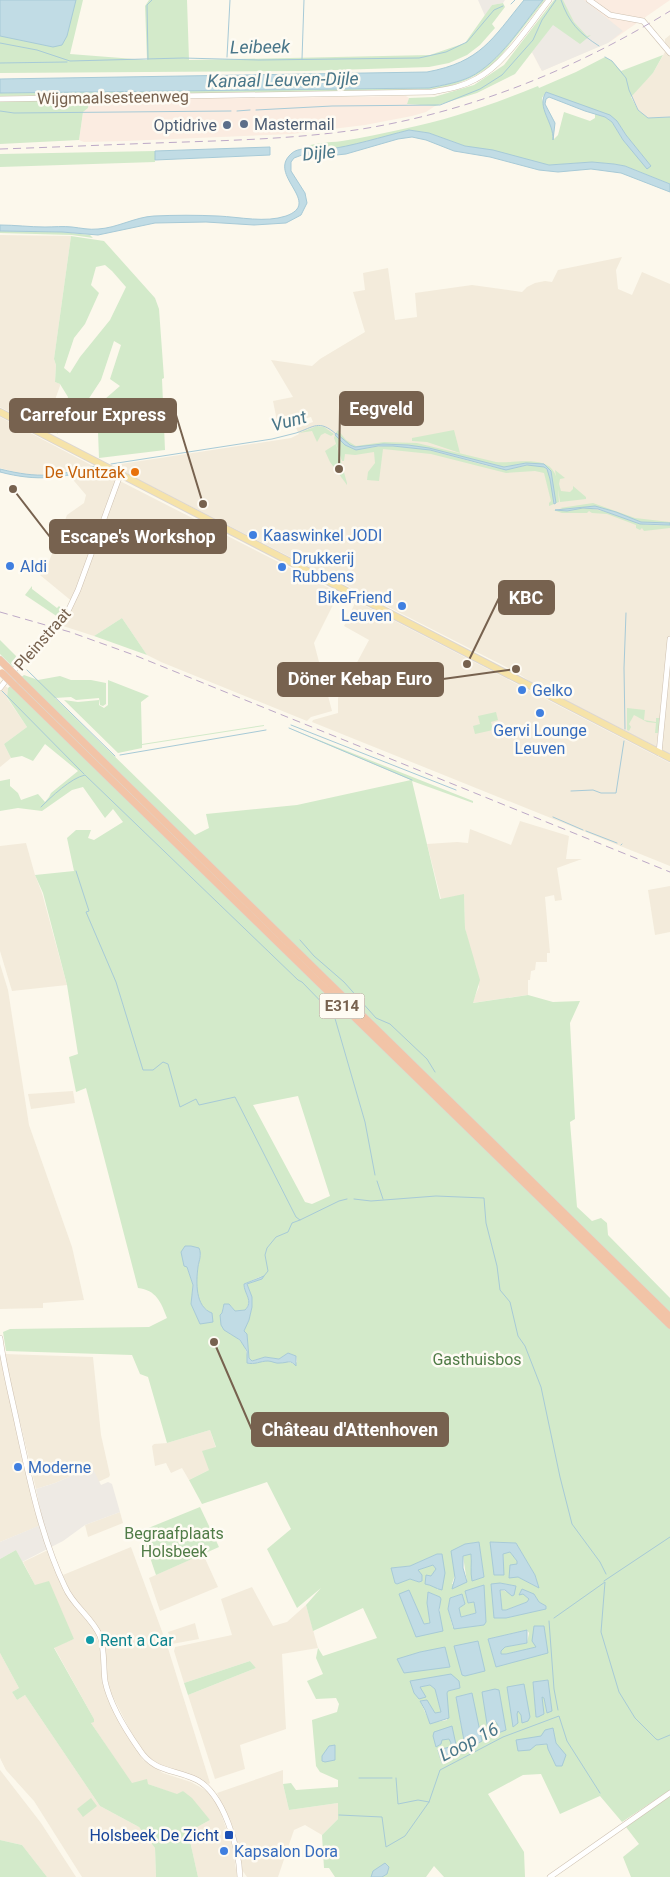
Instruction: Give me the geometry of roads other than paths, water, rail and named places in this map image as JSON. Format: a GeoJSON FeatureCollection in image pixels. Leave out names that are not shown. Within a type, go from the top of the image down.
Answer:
{"type":"FeatureCollection","features":[{"type":"Feature","properties":{"kind":"highway","name":"E314"},"geometry":{"type":"LineString","coordinates":[[0,660],[3,671],[18,683],[670,1317]]}},
{"type":"Feature","properties":{"kind":"highway","name":"E314"},"geometry":{"type":"LineString","coordinates":[[18,683],[670,1325]]}},
{"type":"Feature","properties":{"kind":"main road"},"geometry":{"type":"LineString","coordinates":[[0,412],[670,758]]}},
{"type":"Feature","properties":{"kind":"street","name":"Wijgmaalsesteenweg"},"geometry":{"type":"LineString","coordinates":[[0,98],[432,92],[458,87],[477,79],[496,66],[548,0]]}},
{"type":"Feature","properties":{"kind":"street"},"geometry":{"type":"LineString","coordinates":[[589,0],[610,15],[643,21],[670,53]]}},
{"type":"Feature","properties":{"kind":"street","name":"Pleinstraat"},"geometry":{"type":"LineString","coordinates":[[0,688],[69,609],[78,590],[120,475]]}},
{"type":"Feature","properties":{"kind":"street"},"geometry":{"type":"LineString","coordinates":[[659,753],[670,639]]}},
{"type":"Feature","properties":{"kind":"street"},"geometry":{"type":"LineString","coordinates":[[0,1338],[24,1454],[43,1530],[65,1587],[72,1599],[93,1624],[99,1636],[103,1649],[106,1684],[113,1702],[140,1751],[149,1760],[166,1771],[198,1781],[216,1797],[224,1812],[235,1847],[240,1877]]}},
{"type":"Feature","properties":{"kind":"street"},"geometry":{"type":"LineString","coordinates":[[550,1877],[670,1793]]}},
{"type":"Feature","properties":{"kind":"water"},"geometry":{"type":"Polygon","coordinates":[[[0,0],[76,0],[67,36],[62,45],[53,47],[0,36],[0,0]]]}},
{"type":"Feature","properties":{"kind":"water","name":"Kanaal Leuven-Dijle"},"geometry":{"type":"Polygon","coordinates":[[[524,0],[543,0],[501,53],[470,77],[450,84],[429,88],[0,93],[0,79],[427,72],[460,62],[484,47],[524,0]]]}},
{"type":"Feature","properties":{"kind":"water"},"geometry":{"type":"Polygon","coordinates":[[[546,92],[610,115],[617,121],[651,166],[647,169],[623,140],[612,122],[605,117],[549,97],[546,99],[545,104],[555,123],[553,140],[553,133],[543,104],[546,92]]]}},
{"type":"Feature","properties":{"kind":"water","name":"Dijle"},"geometry":{"type":"Polygon","coordinates":[[[409,130],[429,133],[465,146],[493,150],[549,165],[592,162],[625,166],[670,184],[670,192],[621,173],[591,169],[558,172],[539,170],[490,157],[454,151],[426,140],[412,137],[398,139],[346,154],[327,156],[302,155],[294,158],[291,162],[291,171],[305,193],[307,203],[301,215],[286,223],[254,225],[206,222],[155,223],[98,235],[62,232],[0,231],[0,225],[98,229],[154,216],[278,218],[296,211],[299,204],[298,197],[289,181],[285,164],[293,152],[301,149],[319,150],[335,148],[409,130]]]}},
{"type":"Feature","properties":{"kind":"water"},"geometry":{"type":"Polygon","coordinates":[[[270,147],[270,155],[155,160],[155,151],[270,147]]]}},
{"type":"Feature","properties":{"kind":"water"},"geometry":{"type":"Polygon","coordinates":[[[336,433],[355,447],[383,444],[408,445],[429,448],[504,467],[526,463],[544,464],[551,471],[556,503],[554,504],[550,479],[547,469],[544,467],[527,465],[506,470],[430,450],[393,446],[378,446],[356,450],[345,445],[335,435],[336,433]]]}},
{"type":"Feature","properties":{"kind":"water"},"geometry":{"type":"Polygon","coordinates":[[[95,466],[99,468],[49,478],[26,477],[0,472],[0,469],[26,474],[48,475],[95,466]]]}},
{"type":"Feature","properties":{"kind":"water"},"geometry":{"type":"Polygon","coordinates":[[[595,506],[641,522],[670,523],[670,525],[640,524],[598,509],[555,510],[595,506]]]}},
{"type":"Feature","properties":{"kind":"water"},"geometry":{"type":"Polygon","coordinates":[[[185,1246],[199,1248],[198,1293],[202,1305],[212,1313],[213,1322],[200,1324],[191,1304],[193,1285],[187,1267],[184,1266],[181,1252],[185,1246]]]}},
{"type":"Feature","properties":{"kind":"water"},"geometry":{"type":"Polygon","coordinates":[[[264,1276],[262,1279],[247,1284],[252,1297],[249,1320],[244,1331],[247,1334],[249,1358],[252,1361],[265,1357],[279,1359],[288,1353],[296,1356],[296,1366],[290,1362],[278,1363],[268,1361],[253,1364],[247,1363],[247,1351],[240,1340],[224,1330],[221,1325],[220,1315],[224,1304],[229,1304],[235,1311],[245,1310],[248,1307],[249,1300],[244,1284],[264,1276]]]}},
{"type":"Feature","properties":{"kind":"water"},"geometry":{"type":"Polygon","coordinates":[[[479,1542],[484,1577],[472,1581],[471,1554],[463,1556],[463,1568],[467,1582],[452,1589],[455,1578],[451,1551],[465,1544],[479,1542]]]}},
{"type":"Feature","properties":{"kind":"water"},"geometry":{"type":"Polygon","coordinates":[[[490,1542],[516,1543],[535,1575],[539,1588],[518,1577],[509,1578],[510,1565],[517,1564],[517,1561],[510,1552],[503,1554],[504,1575],[494,1575],[490,1542]]]}},
{"type":"Feature","properties":{"kind":"water"},"geometry":{"type":"Polygon","coordinates":[[[437,1554],[442,1554],[445,1573],[442,1590],[425,1584],[426,1575],[431,1576],[436,1569],[433,1565],[418,1570],[422,1575],[422,1581],[410,1579],[395,1583],[391,1568],[410,1566],[437,1554]]]}},
{"type":"Feature","properties":{"kind":"water"},"geometry":{"type":"Polygon","coordinates":[[[500,1583],[516,1586],[512,1596],[505,1590],[500,1590],[502,1610],[527,1602],[529,1599],[523,1594],[519,1595],[522,1589],[534,1594],[539,1602],[546,1606],[546,1609],[506,1618],[494,1618],[491,1584],[500,1583]]]}},
{"type":"Feature","properties":{"kind":"water"},"geometry":{"type":"Polygon","coordinates":[[[484,1585],[486,1622],[484,1625],[454,1629],[448,1609],[450,1598],[462,1594],[465,1604],[459,1608],[461,1617],[476,1613],[474,1602],[468,1603],[465,1591],[484,1585]]]}},
{"type":"Feature","properties":{"kind":"water"},"geometry":{"type":"Polygon","coordinates":[[[409,1590],[424,1624],[430,1623],[427,1603],[428,1592],[440,1597],[439,1610],[443,1631],[416,1637],[399,1594],[409,1590]]]}},
{"type":"Feature","properties":{"kind":"water"},"geometry":{"type":"Polygon","coordinates":[[[534,1626],[544,1626],[548,1653],[496,1667],[488,1639],[527,1630],[527,1643],[505,1647],[501,1654],[536,1647],[532,1641],[534,1626]]]}},
{"type":"Feature","properties":{"kind":"water"},"geometry":{"type":"Polygon","coordinates":[[[478,1641],[485,1671],[462,1675],[454,1646],[478,1641]]]}},
{"type":"Feature","properties":{"kind":"water"},"geometry":{"type":"Polygon","coordinates":[[[445,1647],[450,1667],[404,1673],[397,1659],[420,1652],[445,1647]]]}},
{"type":"Feature","properties":{"kind":"water"},"geometry":{"type":"Polygon","coordinates":[[[451,1674],[459,1681],[460,1688],[448,1691],[447,1693],[449,1718],[430,1724],[420,1701],[427,1700],[435,1713],[441,1712],[435,1689],[430,1685],[420,1687],[426,1697],[419,1699],[414,1693],[410,1681],[451,1674]]]}},
{"type":"Feature","properties":{"kind":"water"},"geometry":{"type":"Polygon","coordinates":[[[548,1680],[552,1711],[547,1713],[544,1698],[542,1697],[544,1714],[536,1717],[533,1682],[548,1680]]]}},
{"type":"Feature","properties":{"kind":"water"},"geometry":{"type":"Polygon","coordinates":[[[524,1684],[530,1717],[528,1721],[522,1723],[521,1715],[518,1711],[518,1723],[513,1727],[507,1687],[524,1684]]]}},
{"type":"Feature","properties":{"kind":"water"},"geometry":{"type":"Polygon","coordinates":[[[499,1690],[506,1730],[498,1733],[498,1725],[495,1721],[491,1724],[495,1734],[489,1737],[482,1692],[499,1690]]]}},
{"type":"Feature","properties":{"kind":"water"},"geometry":{"type":"Polygon","coordinates":[[[472,1693],[482,1741],[475,1745],[474,1736],[470,1735],[473,1746],[467,1749],[456,1697],[472,1693]]]}},
{"type":"Feature","properties":{"kind":"water"},"geometry":{"type":"Polygon","coordinates":[[[452,1726],[458,1754],[442,1763],[438,1750],[450,1747],[451,1743],[449,1739],[442,1740],[441,1744],[436,1747],[433,1736],[434,1732],[452,1726]]]}},
{"type":"Feature","properties":{"kind":"water"},"geometry":{"type":"Polygon","coordinates":[[[553,1728],[556,1743],[566,1755],[562,1766],[556,1766],[547,1744],[536,1745],[530,1750],[518,1751],[516,1740],[541,1736],[545,1730],[553,1728]]]}},
{"type":"Feature","properties":{"kind":"water"},"geometry":{"type":"Polygon","coordinates":[[[335,1745],[335,1760],[322,1761],[322,1756],[329,1746],[335,1745]]]}},
{"type":"Feature","properties":{"kind":"water"},"geometry":{"type":"Polygon","coordinates":[[[385,1863],[389,1867],[387,1874],[382,1877],[371,1877],[373,1871],[385,1863]]]}},
{"type":"Feature","properties":{"kind":"waterway"},"geometry":{"type":"LineString","coordinates":[[148,59],[147,5],[152,0]]}},
{"type":"Feature","properties":{"kind":"waterway"},"geometry":{"type":"LineString","coordinates":[[227,57],[230,0]]}},
{"type":"Feature","properties":{"kind":"waterway"},"geometry":{"type":"LineString","coordinates":[[302,59],[304,0]]}},
{"type":"Feature","properties":{"kind":"waterway","name":"Leibeek"},"geometry":{"type":"LineString","coordinates":[[511,4],[515,0]]}},
{"type":"Feature","properties":{"kind":"waterway"},"geometry":{"type":"LineString","coordinates":[[256,110],[332,106],[440,105],[480,89],[502,75],[533,40],[542,20],[556,0]]}},
{"type":"Feature","properties":{"kind":"waterway"},"geometry":{"type":"LineString","coordinates":[[561,0],[571,21],[586,37],[599,46]]}},
{"type":"Feature","properties":{"kind":"waterway","name":"Leibeek"},"geometry":{"type":"LineString","coordinates":[[0,43],[37,50],[70,61],[183,58],[259,60],[419,58],[446,52],[467,42],[494,10],[503,6]]}},
{"type":"Feature","properties":{"kind":"waterway"},"geometry":{"type":"LineString","coordinates":[[605,57],[612,61],[626,78],[638,110],[648,118],[670,117]]}},
{"type":"Feature","properties":{"kind":"waterway"},"geometry":{"type":"LineString","coordinates":[[0,63],[67,62]]}},
{"type":"Feature","properties":{"kind":"waterway"},"geometry":{"type":"LineString","coordinates":[[237,111],[250,110]]}},
{"type":"Feature","properties":{"kind":"waterway"},"geometry":{"type":"LineString","coordinates":[[0,111],[14,113],[231,111]]}},
{"type":"Feature","properties":{"kind":"waterway","name":"Vunt"},"geometry":{"type":"LineString","coordinates":[[111,464],[272,439],[316,426],[325,427],[336,434]]}},
{"type":"Feature","properties":{"kind":"waterway"},"geometry":{"type":"LineString","coordinates":[[625,729],[624,668],[626,613]]}},
{"type":"Feature","properties":{"kind":"waterway"},"geometry":{"type":"LineString","coordinates":[[27,670],[115,756]]}},
{"type":"Feature","properties":{"kind":"waterway"},"geometry":{"type":"LineString","coordinates":[[2,691],[84,774]]}},
{"type":"Feature","properties":{"kind":"waterway"},"geometry":{"type":"LineString","coordinates":[[291,725],[456,790]]}},
{"type":"Feature","properties":{"kind":"waterway"},"geometry":{"type":"LineString","coordinates":[[289,728],[412,780]]}},
{"type":"Feature","properties":{"kind":"waterway"},"geometry":{"type":"LineString","coordinates":[[120,755],[266,730]]}},
{"type":"Feature","properties":{"kind":"waterway"},"geometry":{"type":"LineString","coordinates":[[571,791],[593,790],[601,793],[616,793],[624,741]]}},
{"type":"Feature","properties":{"kind":"waterway"},"geometry":{"type":"LineString","coordinates":[[41,807],[68,784],[85,775],[302,982],[334,1015],[365,1122],[375,1175]]}},
{"type":"Feature","properties":{"kind":"waterway"},"geometry":{"type":"LineString","coordinates":[[553,817],[583,830]]}},
{"type":"Feature","properties":{"kind":"waterway"},"geometry":{"type":"LineString","coordinates":[[586,831],[617,843]]}},
{"type":"Feature","properties":{"kind":"waterway"},"geometry":{"type":"LineString","coordinates":[[76,871],[89,911],[86,912],[116,982],[143,1070],[153,1070],[163,1062],[168,1064],[180,1107],[196,1099],[199,1105],[235,1097],[296,1217],[300,1220],[347,1199]]}},
{"type":"Feature","properties":{"kind":"waterway"},"geometry":{"type":"LineString","coordinates":[[300,940],[314,956],[344,982],[376,1018],[390,1024],[427,1059],[435,1072]]}},
{"type":"Feature","properties":{"kind":"waterway"},"geometry":{"type":"LineString","coordinates":[[377,1181],[383,1199]]}},
{"type":"Feature","properties":{"kind":"waterway"},"geometry":{"type":"LineString","coordinates":[[354,1199],[371,1201],[436,1196],[484,1198],[486,1223],[497,1266],[500,1290],[510,1302],[518,1336],[525,1346],[541,1387],[572,1524],[600,1562],[606,1574]]}},
{"type":"Feature","properties":{"kind":"waterway"},"geometry":{"type":"LineString","coordinates":[[264,1276],[268,1271],[265,1255],[267,1248],[276,1237],[288,1232],[292,1223],[300,1220]]}},
{"type":"Feature","properties":{"kind":"waterway"},"geometry":{"type":"LineString","coordinates":[[604,1581],[670,1537]]}},
{"type":"Feature","properties":{"kind":"waterway"},"geometry":{"type":"LineString","coordinates":[[554,1618],[605,1582],[601,1632],[619,1692],[635,1718],[656,1739],[658,1740],[670,1735]]}},
{"type":"Feature","properties":{"kind":"waterway"},"geometry":{"type":"LineString","coordinates":[[549,1621],[554,1689],[558,1710]]}},
{"type":"Feature","properties":{"kind":"waterway","name":"Loop 16"},"geometry":{"type":"LineString","coordinates":[[339,1815],[382,1817],[386,1847],[405,1836],[429,1802],[440,1770],[503,1737],[559,1716],[567,1741],[600,1793]]}},
{"type":"Feature","properties":{"kind":"waterway"},"geometry":{"type":"LineString","coordinates":[[359,1778],[392,1778]]}},
{"type":"Feature","properties":{"kind":"waterway"},"geometry":{"type":"LineString","coordinates":[[396,1778],[398,1804],[418,1800],[429,1802]]}},
{"type":"Feature","properties":{"kind":"railway"},"geometry":{"type":"LineString","coordinates":[[0,149],[318,135],[403,121],[483,99],[522,85],[598,51],[670,11]]}},
{"type":"Feature","properties":{"kind":"railway"},"geometry":{"type":"LineString","coordinates":[[0,612],[70,632],[134,655],[670,872]]}},
{"type":"Feature","properties":{"kind":"place","name":"Mastermail"},"geometry":{"type":"Point","coordinates":[244,124]}},
{"type":"Feature","properties":{"kind":"place","name":"Optidrive"},"geometry":{"type":"Point","coordinates":[227,125]}},
{"type":"Feature","properties":{"kind":"place","name":"Eegveld"},"geometry":{"type":"Point","coordinates":[339,469]}},
{"type":"Feature","properties":{"kind":"place","name":"De Vuntzak"},"geometry":{"type":"Point","coordinates":[135,472]}},
{"type":"Feature","properties":{"kind":"place","name":"Escape's Workshop"},"geometry":{"type":"Point","coordinates":[13,489]}},
{"type":"Feature","properties":{"kind":"place","name":"Carrefour Express"},"geometry":{"type":"Point","coordinates":[203,504]}},
{"type":"Feature","properties":{"kind":"place","name":"Kaaswinkel JODI"},"geometry":{"type":"Point","coordinates":[253,535]}},
{"type":"Feature","properties":{"kind":"place","name":"Aldi"},"geometry":{"type":"Point","coordinates":[10,566]}},
{"type":"Feature","properties":{"kind":"place","name":"Drukkerij Rubbens"},"geometry":{"type":"Point","coordinates":[282,567]}},
{"type":"Feature","properties":{"kind":"place","name":"BikeFriend Leuven"},"geometry":{"type":"Point","coordinates":[402,606]}},
{"type":"Feature","properties":{"kind":"place","name":"KBC"},"geometry":{"type":"Point","coordinates":[467,664]}},
{"type":"Feature","properties":{"kind":"place","name":"Döner Kebap Euro"},"geometry":{"type":"Point","coordinates":[516,669]}},
{"type":"Feature","properties":{"kind":"place","name":"Gelko"},"geometry":{"type":"Point","coordinates":[522,690]}},
{"type":"Feature","properties":{"kind":"place","name":"Gervi Lounge Leuven"},"geometry":{"type":"Point","coordinates":[540,713]}},
{"type":"Feature","properties":{"kind":"place","name":"Château d'Attenhoven"},"geometry":{"type":"Point","coordinates":[214,1342]}},
{"type":"Feature","properties":{"kind":"place","name":"Moderne"},"geometry":{"type":"Point","coordinates":[18,1467]}},
{"type":"Feature","properties":{"kind":"place","name":"Rent a Car"},"geometry":{"type":"Point","coordinates":[90,1640]}},
{"type":"Feature","properties":{"kind":"place","name":"Holsbeek De Zicht"},"geometry":{"type":"Point","coordinates":[229,1835]}},
{"type":"Feature","properties":{"kind":"place","name":"Kapsalon Dora"},"geometry":{"type":"Point","coordinates":[224,1851]}},
{"type":"Feature","properties":{"kind":"park label","name":"Gasthuisbos"},"geometry":{"type":"Point","coordinates":[477,1359]}},
{"type":"Feature","properties":{"kind":"park label","name":"Begraafplaats Holsbeek"},"geometry":{"type":"Point","coordinates":[174,1542]}}]}
